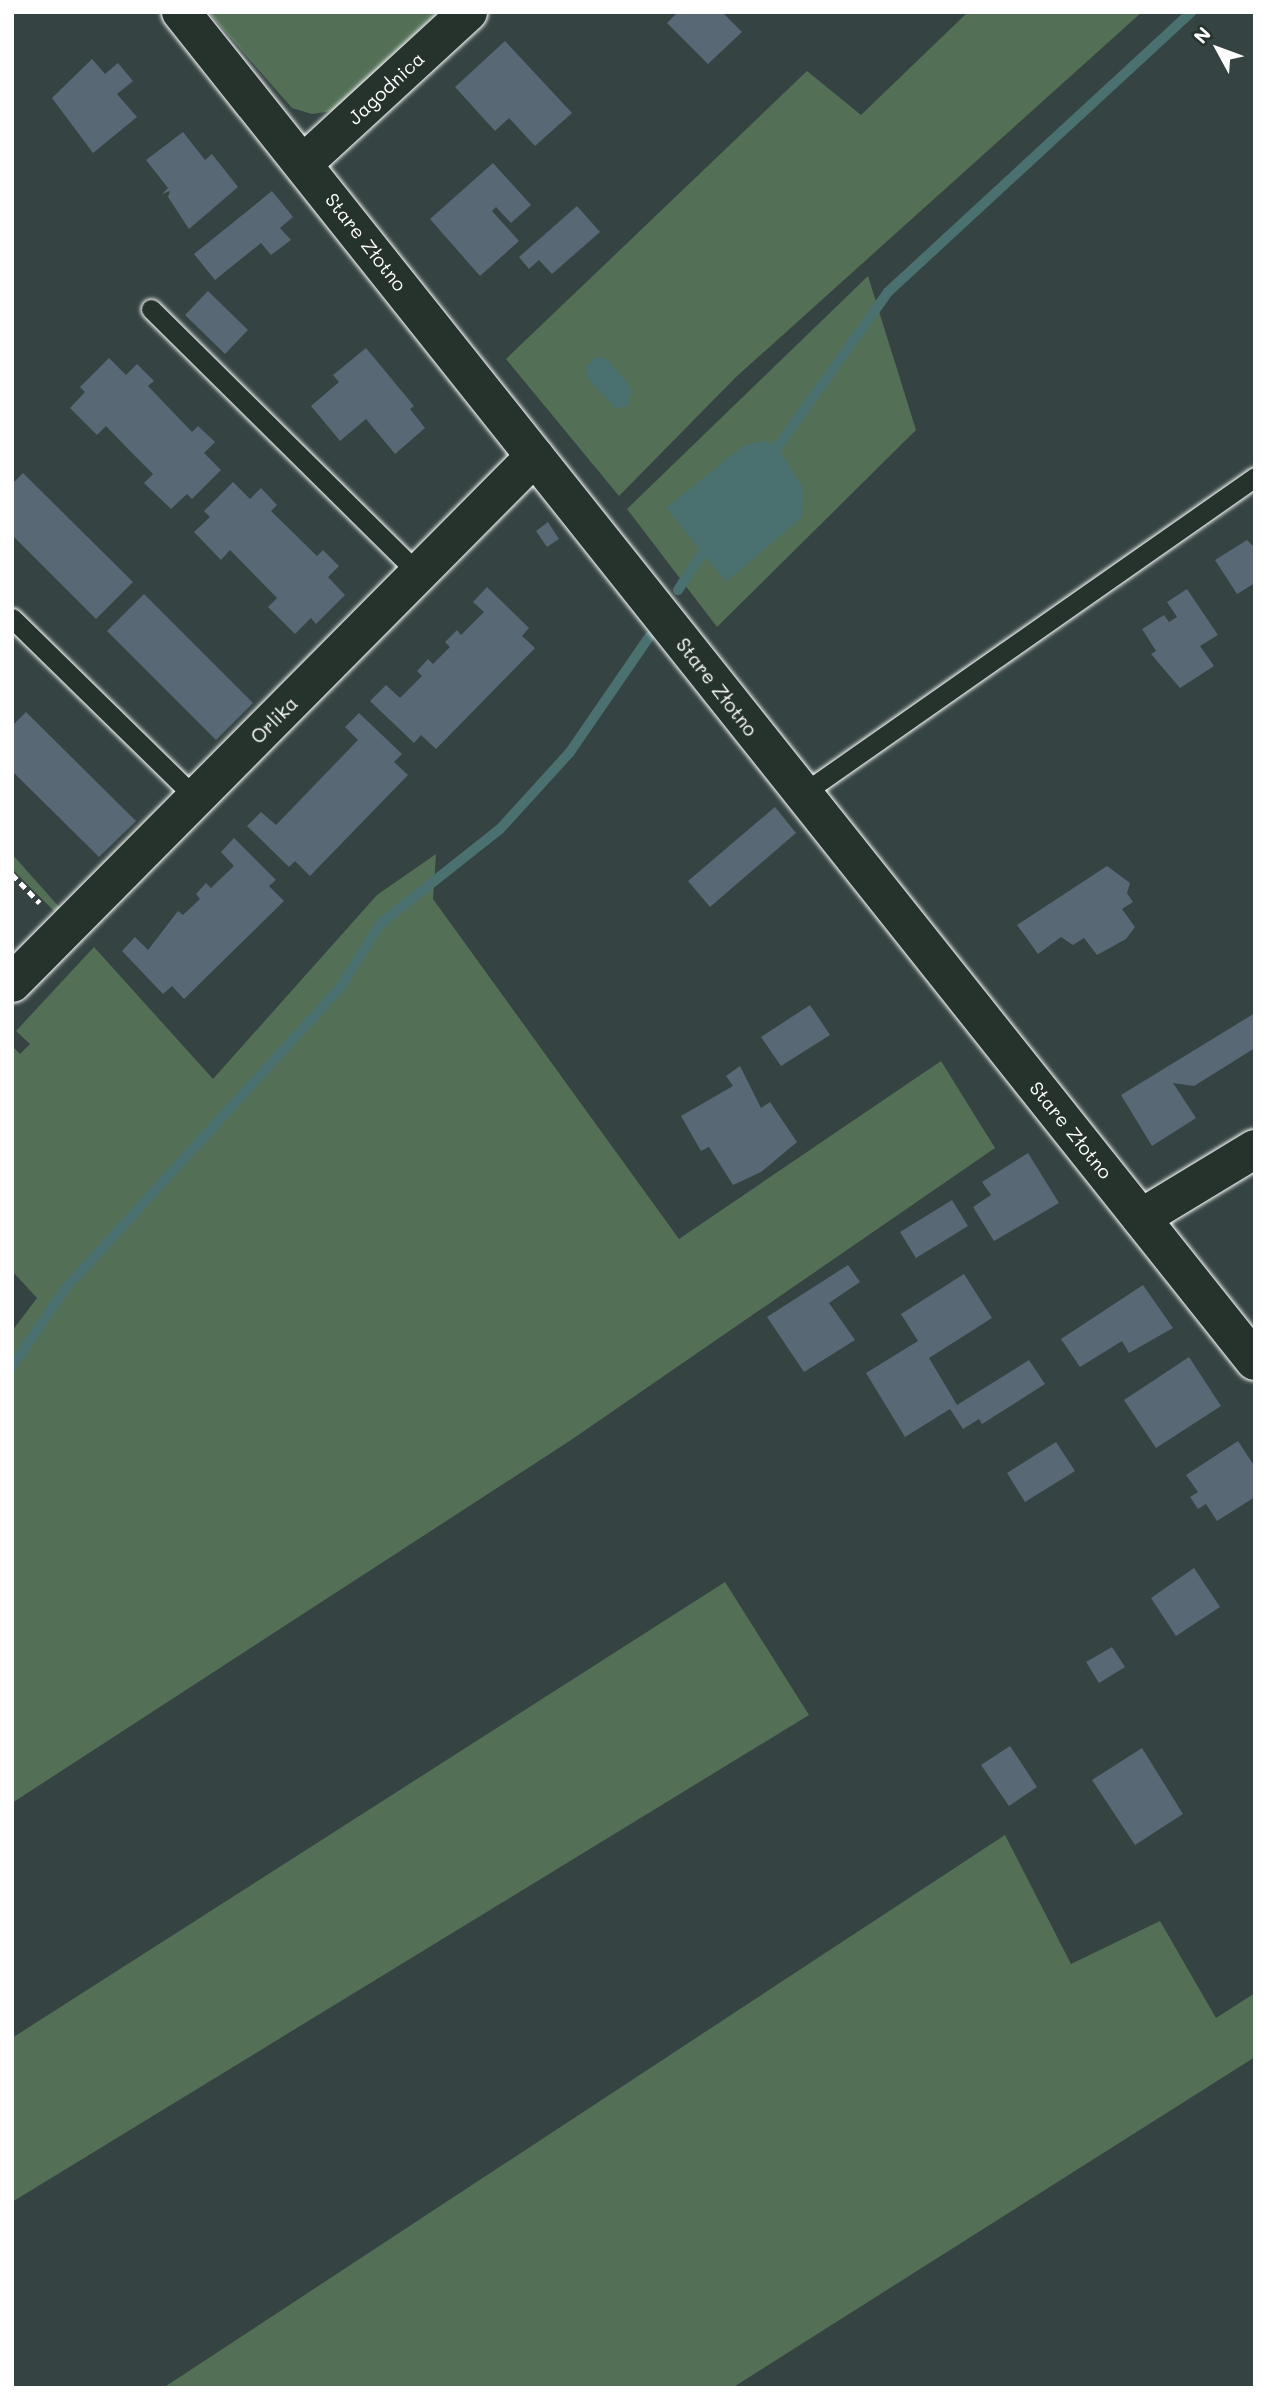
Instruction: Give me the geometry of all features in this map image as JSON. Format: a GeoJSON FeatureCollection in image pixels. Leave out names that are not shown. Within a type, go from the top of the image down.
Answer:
{"type":"FeatureCollection","features":[{"type":"Feature","properties":{"kind":"street","name":"Stare Złotno"},"geometry":{"type":"LineString","coordinates":[[181,12],[304,163],[802,794],[1255,1361]]}},
{"type":"Feature","properties":{"kind":"street","name":"Jagodnica"},"geometry":{"type":"LineString","coordinates":[[304,163],[468,12]]}},
{"type":"Feature","properties":{"kind":"street","name":"Orlika"},"geometry":{"type":"LineString","coordinates":[[12,983],[535,456]]}},
{"type":"Feature","properties":{"kind":"street"},"geometry":{"type":"LineString","coordinates":[[1142,1217],[1255,1149]]}},
{"type":"Feature","properties":{"kind":"lane"},"geometry":{"type":"LineString","coordinates":[[151,309],[419,573]]}},
{"type":"Feature","properties":{"kind":"lane"},"geometry":{"type":"LineString","coordinates":[[802,794],[1255,477]]}},
{"type":"Feature","properties":{"kind":"lane"},"geometry":{"type":"LineString","coordinates":[[12,618],[196,798]]}},
{"type":"Feature","properties":{"kind":"green space"},"geometry":{"type":"Polygon","coordinates":[[[208,12],[438,12],[333,111],[312,114],[292,108],[208,12]]]}},
{"type":"Feature","properties":{"kind":"green space"},"geometry":{"type":"Polygon","coordinates":[[[968,12],[1142,12],[736,377],[619,496],[506,359],[807,71],[861,115],[968,12]]]}},
{"type":"Feature","properties":{"kind":"green space"},"geometry":{"type":"Polygon","coordinates":[[[868,276],[916,430],[717,627],[627,509],[868,276]]]}},
{"type":"Feature","properties":{"kind":"green space"},"geometry":{"type":"Polygon","coordinates":[[[12,854],[60,908],[55,912],[12,869],[12,854]]]}},
{"type":"Feature","properties":{"kind":"green space"},"geometry":{"type":"Polygon","coordinates":[[[436,854],[433,899],[679,1239],[941,1061],[995,1148],[571,1440],[12,1803],[12,1331],[37,1298],[12,1271],[12,1046],[20,1054],[30,1044],[16,1031],[94,947],[213,1079],[377,895],[436,854]]]}},
{"type":"Feature","properties":{"kind":"green space"},"geometry":{"type":"Polygon","coordinates":[[[725,1582],[809,1715],[12,2202],[12,2038],[725,1582]]]}},
{"type":"Feature","properties":{"kind":"green space"},"geometry":{"type":"Polygon","coordinates":[[[1005,1835],[1071,1964],[1160,1921],[1216,2018],[1255,1993],[1255,2057],[732,2388],[163,2388],[1005,1835]]]}},
{"type":"Feature","properties":{"kind":"water"},"geometry":{"type":"Polygon","coordinates":[[[596,357],[607,359],[632,389],[628,406],[615,408],[587,378],[586,367],[596,357]]]}},
{"type":"Feature","properties":{"kind":"water"},"geometry":{"type":"Polygon","coordinates":[[[765,441],[778,447],[804,490],[802,517],[726,582],[666,508],[744,445],[765,441]]]}},
{"type":"Feature","properties":{"kind":"building"},"geometry":{"type":"Polygon","coordinates":[[[678,12],[722,12],[742,32],[708,64],[667,23],[678,12]]]}},
{"type":"Feature","properties":{"kind":"building"},"geometry":{"type":"Polygon","coordinates":[[[505,41],[572,113],[535,146],[509,118],[495,131],[455,87],[505,41]]]}},
{"type":"Feature","properties":{"kind":"building"},"geometry":{"type":"Polygon","coordinates":[[[92,59],[105,74],[118,63],[133,81],[117,94],[137,117],[93,153],[52,98],[92,59]]]}},
{"type":"Feature","properties":{"kind":"building"},"geometry":{"type":"Polygon","coordinates":[[[183,132],[205,160],[212,154],[238,187],[189,229],[168,197],[170,191],[162,194],[168,188],[146,160],[183,132]]]}},
{"type":"Feature","properties":{"kind":"building"},"geometry":{"type":"Polygon","coordinates":[[[493,163],[531,205],[511,223],[496,207],[492,211],[519,241],[480,276],[430,219],[493,163]]]}},
{"type":"Feature","properties":{"kind":"building"},"geometry":{"type":"Polygon","coordinates":[[[272,191],[293,217],[280,228],[291,240],[271,255],[261,243],[215,280],[194,254],[272,191]]]}},
{"type":"Feature","properties":{"kind":"building"},"geometry":{"type":"Polygon","coordinates":[[[577,206],[600,232],[552,274],[539,260],[529,269],[519,257],[577,206]]]}},
{"type":"Feature","properties":{"kind":"building"},"geometry":{"type":"Polygon","coordinates":[[[208,291],[248,330],[225,354],[185,315],[208,291]]]}},
{"type":"Feature","properties":{"kind":"building"},"geometry":{"type":"Polygon","coordinates":[[[366,348],[414,406],[410,409],[425,428],[395,454],[366,419],[340,441],[311,406],[339,382],[333,375],[366,348]]]}},
{"type":"Feature","properties":{"kind":"building"},"geometry":{"type":"Polygon","coordinates":[[[109,358],[126,375],[137,364],[154,381],[148,386],[192,432],[198,426],[215,442],[204,453],[221,470],[192,499],[187,494],[171,509],[144,483],[153,474],[106,426],[97,435],[70,408],[85,392],[80,387],[109,358]]]}},
{"type":"Feature","properties":{"kind":"building"},"geometry":{"type":"Polygon","coordinates":[[[23,473],[133,582],[96,619],[12,535],[12,484],[23,473]]]}},
{"type":"Feature","properties":{"kind":"building"},"geometry":{"type":"Polygon","coordinates":[[[233,482],[250,499],[261,488],[277,505],[271,511],[317,556],[323,550],[339,566],[328,577],[345,595],[316,624],[311,618],[295,634],[268,607],[277,598],[230,550],[221,560],[194,532],[210,517],[204,511],[233,482]]]}},
{"type":"Feature","properties":{"kind":"building"},"geometry":{"type":"Polygon","coordinates":[[[548,522],[559,539],[547,547],[536,531],[548,522]]]}},
{"type":"Feature","properties":{"kind":"building"},"geometry":{"type":"Polygon","coordinates":[[[1247,540],[1255,548],[1255,583],[1237,594],[1215,560],[1247,540]]]}},
{"type":"Feature","properties":{"kind":"building"},"geometry":{"type":"Polygon","coordinates":[[[487,587],[529,628],[522,636],[535,648],[436,749],[421,735],[414,743],[370,701],[386,685],[400,698],[422,676],[417,671],[428,659],[433,664],[450,647],[445,642],[457,630],[461,635],[484,612],[473,602],[487,587]]]}},
{"type":"Feature","properties":{"kind":"building"},"geometry":{"type":"Polygon","coordinates":[[[1187,589],[1218,635],[1200,646],[1214,666],[1180,688],[1151,654],[1156,651],[1142,629],[1164,615],[1169,622],[1177,617],[1167,602],[1187,589]]]}},
{"type":"Feature","properties":{"kind":"building"},"geometry":{"type":"Polygon","coordinates":[[[144,594],[253,703],[216,740],[107,631],[144,594]]]}},
{"type":"Feature","properties":{"kind":"building"},"geometry":{"type":"Polygon","coordinates":[[[26,712],[136,821],[99,857],[12,771],[12,726],[26,712]]]}},
{"type":"Feature","properties":{"kind":"building"},"geometry":{"type":"Polygon","coordinates":[[[359,713],[402,754],[394,762],[408,775],[310,876],[295,861],[289,867],[247,826],[261,812],[276,825],[358,740],[345,727],[359,713]]]}},
{"type":"Feature","properties":{"kind":"building"},"geometry":{"type":"Polygon","coordinates":[[[775,807],[796,833],[710,907],[688,881],[775,807]]]}},
{"type":"Feature","properties":{"kind":"building"},"geometry":{"type":"Polygon","coordinates":[[[234,838],[276,880],[269,886],[284,901],[184,999],[172,986],[163,994],[122,951],[135,937],[148,950],[178,911],[183,915],[200,899],[196,894],[206,883],[211,888],[234,866],[221,852],[234,838]]]}},
{"type":"Feature","properties":{"kind":"building"},"geometry":{"type":"Polygon","coordinates":[[[1107,866],[1130,883],[1127,893],[1133,902],[1122,909],[1135,927],[1126,939],[1097,955],[1084,938],[1073,945],[1061,937],[1038,954],[1017,925],[1107,866]]]}},
{"type":"Feature","properties":{"kind":"building"},"geometry":{"type":"Polygon","coordinates":[[[810,1005],[830,1035],[781,1066],[761,1037],[810,1005]]]}},
{"type":"Feature","properties":{"kind":"building"},"geometry":{"type":"Polygon","coordinates":[[[1255,1013],[1255,1048],[1194,1086],[1173,1083],[1196,1118],[1152,1146],[1121,1095],[1255,1013]]]}},
{"type":"Feature","properties":{"kind":"building"},"geometry":{"type":"Polygon","coordinates":[[[740,1066],[761,1108],[770,1102],[797,1142],[761,1172],[733,1185],[709,1147],[701,1151],[681,1116],[733,1086],[726,1076],[740,1066]]]}},
{"type":"Feature","properties":{"kind":"building"},"geometry":{"type":"Polygon","coordinates":[[[1028,1153],[1059,1203],[994,1241],[973,1207],[991,1195],[982,1182],[1028,1153]]]}},
{"type":"Feature","properties":{"kind":"building"},"geometry":{"type":"Polygon","coordinates":[[[952,1200],[968,1226],[916,1258],[900,1232],[952,1200]]]}},
{"type":"Feature","properties":{"kind":"building"},"geometry":{"type":"Polygon","coordinates":[[[848,1265],[860,1282],[829,1303],[855,1340],[804,1372],[767,1317],[848,1265]]]}},
{"type":"Feature","properties":{"kind":"building"},"geometry":{"type":"Polygon","coordinates":[[[964,1274],[992,1318],[929,1358],[957,1405],[1029,1360],[1045,1384],[982,1424],[979,1419],[963,1429],[950,1409],[905,1437],[866,1373],[918,1341],[901,1314],[964,1274]]]}},
{"type":"Feature","properties":{"kind":"building"},"geometry":{"type":"Polygon","coordinates":[[[1143,1285],[1173,1328],[1129,1353],[1122,1341],[1080,1367],[1061,1339],[1143,1285]]]}},
{"type":"Feature","properties":{"kind":"building"},"geometry":{"type":"Polygon","coordinates":[[[1189,1357],[1221,1406],[1156,1448],[1124,1400],[1189,1357]]]}},
{"type":"Feature","properties":{"kind":"building"},"geometry":{"type":"Polygon","coordinates":[[[1238,1441],[1255,1467],[1255,1497],[1217,1521],[1206,1504],[1198,1509],[1190,1497],[1198,1492],[1186,1475],[1238,1441]]]}},
{"type":"Feature","properties":{"kind":"building"},"geometry":{"type":"Polygon","coordinates":[[[1056,1442],[1075,1471],[1025,1502],[1007,1473],[1056,1442]]]}},
{"type":"Feature","properties":{"kind":"building"},"geometry":{"type":"Polygon","coordinates":[[[1194,1568],[1220,1607],[1176,1636],[1151,1598],[1194,1568]]]}},
{"type":"Feature","properties":{"kind":"building"},"geometry":{"type":"Polygon","coordinates":[[[1112,1647],[1125,1667],[1099,1683],[1086,1662],[1112,1647]]]}},
{"type":"Feature","properties":{"kind":"building"},"geometry":{"type":"Polygon","coordinates":[[[1010,1746],[1037,1787],[1009,1806],[981,1765],[1010,1746]]]}},
{"type":"Feature","properties":{"kind":"building"},"geometry":{"type":"Polygon","coordinates":[[[1142,1748],[1183,1814],[1135,1845],[1092,1780],[1142,1748]]]}},
{"type":"Feature","properties":{"kind":"waterway"},"geometry":{"type":"LineString","coordinates":[[771,456],[888,292],[1191,12]]}},
{"type":"Feature","properties":{"kind":"waterway"},"geometry":{"type":"LineString","coordinates":[[678,590],[709,543]]}},
{"type":"Feature","properties":{"kind":"waterway"},"geometry":{"type":"LineString","coordinates":[[12,1367],[64,1290],[340,988],[380,924],[500,829],[570,752],[649,637]]}}]}
